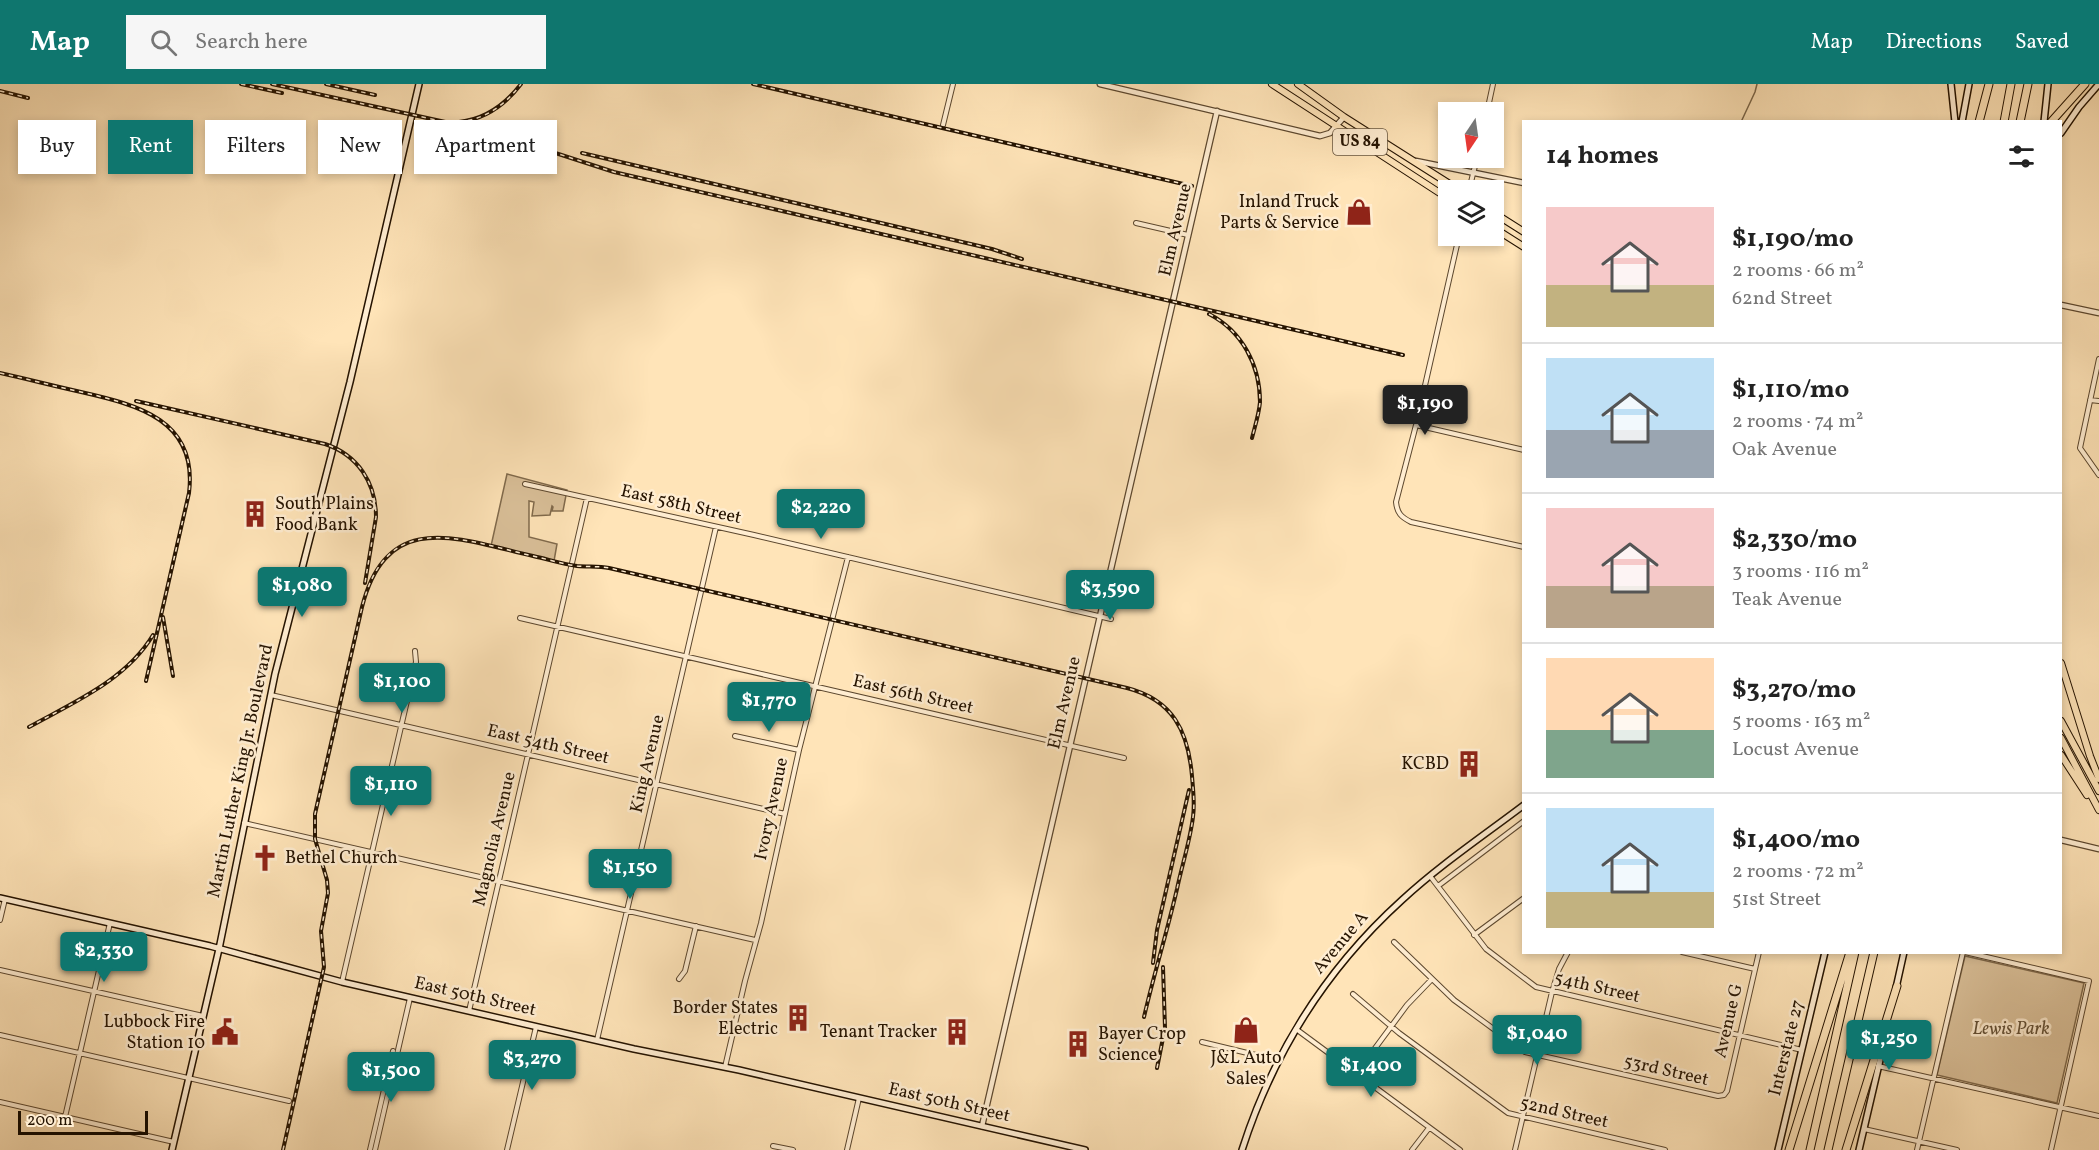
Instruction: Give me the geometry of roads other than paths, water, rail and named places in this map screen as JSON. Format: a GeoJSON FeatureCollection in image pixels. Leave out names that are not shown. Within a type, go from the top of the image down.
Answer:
{"type":"FeatureCollection","features":[{"type":"Feature","properties":{"kind":"highway","name":"US 84"},"geometry":{"type":"LineString","coordinates":[[1272,84],[1438,192]]}},
{"type":"Feature","properties":{"kind":"highway","name":"US 84"},"geometry":{"type":"LineString","coordinates":[[1298,84],[1344,117],[1443,180]]}},
{"type":"Feature","properties":{"kind":"highway"},"geometry":{"type":"LineString","coordinates":[[1980,120],[1989,84]]}},
{"type":"Feature","properties":{"kind":"highway"},"geometry":{"type":"LineString","coordinates":[[2004,120],[2012,84]]}},
{"type":"Feature","properties":{"kind":"highway"},"geometry":{"type":"LineString","coordinates":[[2020,120],[2028,84]]}},
{"type":"Feature","properties":{"kind":"highway"},"geometry":{"type":"LineString","coordinates":[[2053,120],[2085,84]]}},
{"type":"Feature","properties":{"kind":"highway"},"geometry":{"type":"LineString","coordinates":[[1504,219],[1522,231]]}},
{"type":"Feature","properties":{"kind":"highway"},"geometry":{"type":"LineString","coordinates":[[1504,234],[1522,246]]}},
{"type":"Feature","properties":{"kind":"highway"},"geometry":{"type":"LineString","coordinates":[[2062,666],[2099,779]]}},
{"type":"Feature","properties":{"kind":"highway"},"geometry":{"type":"LineString","coordinates":[[2062,723],[2099,791]]}},
{"type":"Feature","properties":{"kind":"highway"},"geometry":{"type":"LineString","coordinates":[[2062,740],[2099,812]]}},
{"type":"Feature","properties":{"kind":"highway"},"geometry":{"type":"LineString","coordinates":[[2062,756],[2099,812]]}},
{"type":"Feature","properties":{"kind":"highway"},"geometry":{"type":"LineString","coordinates":[[1789,1150],[1849,954]]}},
{"type":"Feature","properties":{"kind":"highway"},"geometry":{"type":"LineString","coordinates":[[1810,1150],[1855,954]]}},
{"type":"Feature","properties":{"kind":"highway"},"geometry":{"type":"LineString","coordinates":[[1828,1150],[1874,954]]}},
{"type":"Feature","properties":{"kind":"highway"},"geometry":{"type":"LineString","coordinates":[[1846,1150],[1897,986]]}},
{"type":"Feature","properties":{"kind":"main road","name":"Martin Luther King Jr. Boulevard"},"geometry":{"type":"LineString","coordinates":[[172,1150],[219,949],[271,695],[350,382],[419,84]]}},
{"type":"Feature","properties":{"kind":"main road"},"geometry":{"type":"LineString","coordinates":[[1951,84],[1955,120]]}},
{"type":"Feature","properties":{"kind":"main road"},"geometry":{"type":"LineString","coordinates":[[1962,120],[1969,84]]}},
{"type":"Feature","properties":{"kind":"main road"},"geometry":{"type":"LineString","coordinates":[[2044,120],[2048,84]]}},
{"type":"Feature","properties":{"kind":"main road"},"geometry":{"type":"LineString","coordinates":[[2062,131],[2073,114],[2099,84]]}},
{"type":"Feature","properties":{"kind":"main road","name":"Avenue A"},"geometry":{"type":"LineString","coordinates":[[1242,1150],[1277,1062],[1323,987],[1356,946],[1388,912],[1430,876],[1522,807]]}},
{"type":"Feature","properties":{"kind":"main road","name":"East 50th Street"},"geometry":{"type":"LineString","coordinates":[[2,898],[219,949],[410,998],[597,1041],[860,1097],[1085,1150]]}},
{"type":"Feature","properties":{"kind":"main road","name":"Interstate 27"},"geometry":{"type":"LineString","coordinates":[[1778,1150],[1825,954]]}},
{"type":"Feature","properties":{"kind":"main road"},"geometry":{"type":"LineString","coordinates":[[1859,1150],[1904,954]]}},
{"type":"Feature","properties":{"kind":"street"},"geometry":{"type":"LineString","coordinates":[[943,124],[953,84]]}},
{"type":"Feature","properties":{"kind":"street"},"geometry":{"type":"LineString","coordinates":[[1100,84],[1320,136],[1327,135],[1344,117]]}},
{"type":"Feature","properties":{"kind":"street"},"geometry":{"type":"LineString","coordinates":[[1489,102],[1493,84]]}},
{"type":"Feature","properties":{"kind":"street"},"geometry":{"type":"LineString","coordinates":[[2092,92],[2099,93]]}},
{"type":"Feature","properties":{"kind":"street","name":"Elm Avenue"},"geometry":{"type":"LineString","coordinates":[[982,1126],[1217,111]]}},
{"type":"Feature","properties":{"kind":"street"},"geometry":{"type":"LineString","coordinates":[[1413,161],[1522,183]]}},
{"type":"Feature","properties":{"kind":"street"},"geometry":{"type":"LineString","coordinates":[[1472,180],[1475,168]]}},
{"type":"Feature","properties":{"kind":"street"},"geometry":{"type":"LineString","coordinates":[[1136,223],[1188,235]]}},
{"type":"Feature","properties":{"kind":"street"},"geometry":{"type":"LineString","coordinates":[[1457,246],[1396,502],[1398,513],[1411,522],[1522,547]]}},
{"type":"Feature","properties":{"kind":"street"},"geometry":{"type":"LineString","coordinates":[[2062,305],[2099,313]]}},
{"type":"Feature","properties":{"kind":"street"},"geometry":{"type":"LineString","coordinates":[[2099,359],[2080,448],[2099,475]]}},
{"type":"Feature","properties":{"kind":"street"},"geometry":{"type":"LineString","coordinates":[[2090,400],[2099,401]]}},
{"type":"Feature","properties":{"kind":"street"},"geometry":{"type":"LineString","coordinates":[[1416,425],[1522,450]]}},
{"type":"Feature","properties":{"kind":"street","name":"East 58th Street"},"geometry":{"type":"LineString","coordinates":[[525,484],[1111,619]]}},
{"type":"Feature","properties":{"kind":"street","name":"Magnolia Avenue"},"geometry":{"type":"LineString","coordinates":[[469,1011],[587,498]]}},
{"type":"Feature","properties":{"kind":"street","name":"King Avenue"},"geometry":{"type":"LineString","coordinates":[[597,1041],[716,527]]}},
{"type":"Feature","properties":{"kind":"street","name":"Ivory Avenue"},"geometry":{"type":"LineString","coordinates":[[725,1067],[799,750],[848,557]]}},
{"type":"Feature","properties":{"kind":"street","name":"East 56th Street"},"geometry":{"type":"LineString","coordinates":[[520,618],[1124,758]]}},
{"type":"Feature","properties":{"kind":"street"},"geometry":{"type":"LineString","coordinates":[[342,982],[416,662],[415,651]]}},
{"type":"Feature","properties":{"kind":"street","name":"East 54th Street"},"geometry":{"type":"LineString","coordinates":[[271,695],[785,814]]}},
{"type":"Feature","properties":{"kind":"street"},"geometry":{"type":"LineString","coordinates":[[735,736],[799,750]]}},
{"type":"Feature","properties":{"kind":"street"},"geometry":{"type":"LineString","coordinates":[[244,823],[755,940]]}},
{"type":"Feature","properties":{"kind":"street"},"geometry":{"type":"LineString","coordinates":[[1438,886],[1522,823]]}},
{"type":"Feature","properties":{"kind":"street"},"geometry":{"type":"LineString","coordinates":[[2062,840],[2099,849]]}},
{"type":"Feature","properties":{"kind":"street","name":"54th Street"},"geometry":{"type":"LineString","coordinates":[[1430,876],[1474,935],[1494,956],[1529,982],[1552,992],[1803,1050]]}},
{"type":"Feature","properties":{"kind":"street"},"geometry":{"type":"LineString","coordinates":[[0,920],[2,898]]}},
{"type":"Feature","properties":{"kind":"street"},"geometry":{"type":"LineString","coordinates":[[1474,935],[1522,899]]}},
{"type":"Feature","properties":{"kind":"street"},"geometry":{"type":"LineString","coordinates":[[65,1117],[110,923]]}},
{"type":"Feature","properties":{"kind":"street"},"geometry":{"type":"LineString","coordinates":[[679,979],[685,971],[696,926]]}},
{"type":"Feature","properties":{"kind":"street","name":"53rd Street"},"geometry":{"type":"LineString","coordinates":[[1394,942],[1461,1006],[1525,1052],[1713,1095],[1724,1095]]}},
{"type":"Feature","properties":{"kind":"street"},"geometry":{"type":"LineString","coordinates":[[1515,1150],[1552,992],[1559,969],[1567,954]]}},
{"type":"Feature","properties":{"kind":"street"},"geometry":{"type":"LineString","coordinates":[[1691,954],[1755,969]]}},
{"type":"Feature","properties":{"kind":"street","name":"Avenue G"},"geometry":{"type":"LineString","coordinates":[[1724,1095],[1727,1091],[1759,954]]}},
{"type":"Feature","properties":{"kind":"street"},"geometry":{"type":"LineString","coordinates":[[1917,1150],[1964,954]]}},
{"type":"Feature","properties":{"kind":"street"},"geometry":{"type":"LineString","coordinates":[[1973,954],[2089,981],[2051,1150]]}},
{"type":"Feature","properties":{"kind":"street"},"geometry":{"type":"LineString","coordinates":[[0,970],[203,1016]]}},
{"type":"Feature","properties":{"kind":"street"},"geometry":{"type":"LineString","coordinates":[[1356,1074],[1410,1002],[1432,979]]}},
{"type":"Feature","properties":{"kind":"street","name":"52nd Street"},"geometry":{"type":"LineString","coordinates":[[1353,994],[1508,1113],[1665,1150]]}},
{"type":"Feature","properties":{"kind":"street"},"geometry":{"type":"LineString","coordinates":[[375,1150],[410,998]]}},
{"type":"Feature","properties":{"kind":"street"},"geometry":{"type":"LineString","coordinates":[[507,1150],[536,1027]]}},
{"type":"Feature","properties":{"kind":"street"},"geometry":{"type":"LineString","coordinates":[[1296,1029],[1460,1150]]}},
{"type":"Feature","properties":{"kind":"street"},"geometry":{"type":"LineString","coordinates":[[0,1035],[289,1101]]}},
{"type":"Feature","properties":{"kind":"street"},"geometry":{"type":"LineString","coordinates":[[1202,1042],[1277,1062]]}},
{"type":"Feature","properties":{"kind":"street"},"geometry":{"type":"LineString","coordinates":[[370,1150],[393,1051]]}},
{"type":"Feature","properties":{"kind":"street"},"geometry":{"type":"LineString","coordinates":[[1878,1066],[2099,1116]]}},
{"type":"Feature","properties":{"kind":"street"},"geometry":{"type":"LineString","coordinates":[[847,1150],[860,1097]]}},
{"type":"Feature","properties":{"kind":"street"},"geometry":{"type":"LineString","coordinates":[[0,1102],[174,1142]]}},
{"type":"Feature","properties":{"kind":"street"},"geometry":{"type":"LineString","coordinates":[[1412,1150],[1429,1128]]}},
{"type":"Feature","properties":{"kind":"street"},"geometry":{"type":"LineString","coordinates":[[1864,1129],[1957,1150]]}},
{"type":"Feature","properties":{"kind":"street"},"geometry":{"type":"LineString","coordinates":[[773,1146],[793,1150]]}},
{"type":"Feature","properties":{"kind":"waterway"},"geometry":{"type":"LineString","coordinates":[[1742,120],[1757,84]]}},
{"type":"Feature","properties":{"kind":"railway"},"geometry":{"type":"LineString","coordinates":[[241,84],[282,93]]}},
{"type":"Feature","properties":{"kind":"railway"},"geometry":{"type":"LineString","coordinates":[[272,84],[491,132],[614,172],[1403,355]]}},
{"type":"Feature","properties":{"kind":"railway"},"geometry":{"type":"LineString","coordinates":[[326,84],[375,95]]}},
{"type":"Feature","properties":{"kind":"railway"},"geometry":{"type":"LineString","coordinates":[[469,120],[494,110],[521,84]]}},
{"type":"Feature","properties":{"kind":"railway"},"geometry":{"type":"LineString","coordinates":[[753,84],[1192,186]]}},
{"type":"Feature","properties":{"kind":"railway"},"geometry":{"type":"LineString","coordinates":[[0,91],[28,98]]}},
{"type":"Feature","properties":{"kind":"railway"},"geometry":{"type":"LineString","coordinates":[[582,153],[992,249],[1022,259]]}},
{"type":"Feature","properties":{"kind":"railway"},"geometry":{"type":"LineString","coordinates":[[1209,314],[1231,330],[1247,350],[1253,362],[1260,402],[1252,438]]}},
{"type":"Feature","properties":{"kind":"railway"},"geometry":{"type":"LineString","coordinates":[[0,373],[102,397],[143,410],[174,432],[184,448],[189,468],[189,493],[146,681]]}},
{"type":"Feature","properties":{"kind":"railway"},"geometry":{"type":"LineString","coordinates":[[136,401],[325,444],[347,455],[356,463],[369,482],[375,505],[376,517],[365,583]]}},
{"type":"Feature","properties":{"kind":"railway"},"geometry":{"type":"LineString","coordinates":[[283,1150],[324,967],[321,931],[328,893],[327,880],[315,839],[315,814],[362,607],[373,576],[389,555],[408,543],[429,538],[479,543],[571,565],[609,568],[1127,688],[1156,700],[1175,720],[1187,745],[1194,807],[1188,844],[1144,1017]]}},
{"type":"Feature","properties":{"kind":"railway"},"geometry":{"type":"LineString","coordinates":[[163,617],[173,676]]}},
{"type":"Feature","properties":{"kind":"railway"},"geometry":{"type":"LineString","coordinates":[[29,727],[98,689],[129,665],[153,635]]}},
{"type":"Feature","properties":{"kind":"railway"},"geometry":{"type":"LineString","coordinates":[[1153,963],[1157,930],[1189,790]]}},
{"type":"Feature","properties":{"kind":"railway"},"geometry":{"type":"LineString","coordinates":[[1157,1068],[1165,1028],[1163,967]]}},
{"type":"Feature","properties":{"kind":"place","name":"Inland Truck Parts & Service"},"geometry":{"type":"Point","coordinates":[1359,212]}},
{"type":"Feature","properties":{"kind":"place","name":"South Plains Food Bank"},"geometry":{"type":"Point","coordinates":[255,514]}},
{"type":"Feature","properties":{"kind":"place","name":"KCBD"},"geometry":{"type":"Point","coordinates":[1469,764]}},
{"type":"Feature","properties":{"kind":"place","name":"Bethel Church"},"geometry":{"type":"Point","coordinates":[265,858]}},
{"type":"Feature","properties":{"kind":"place","name":"Border States Electric"},"geometry":{"type":"Point","coordinates":[798,1018]}},
{"type":"Feature","properties":{"kind":"place","name":"J&L Auto Sales"},"geometry":{"type":"Point","coordinates":[1246,1030]}},
{"type":"Feature","properties":{"kind":"place","name":"Lubbock Fire Station 10"},"geometry":{"type":"Point","coordinates":[225,1032]}},
{"type":"Feature","properties":{"kind":"place","name":"Tenant Tracker"},"geometry":{"type":"Point","coordinates":[957,1032]}},
{"type":"Feature","properties":{"kind":"place","name":"Bayer Crop Science"},"geometry":{"type":"Point","coordinates":[1078,1044]}},
{"type":"Feature","properties":{"kind":"park label","name":"Lewis Park"},"geometry":{"type":"Point","coordinates":[2011,1029]}}]}
